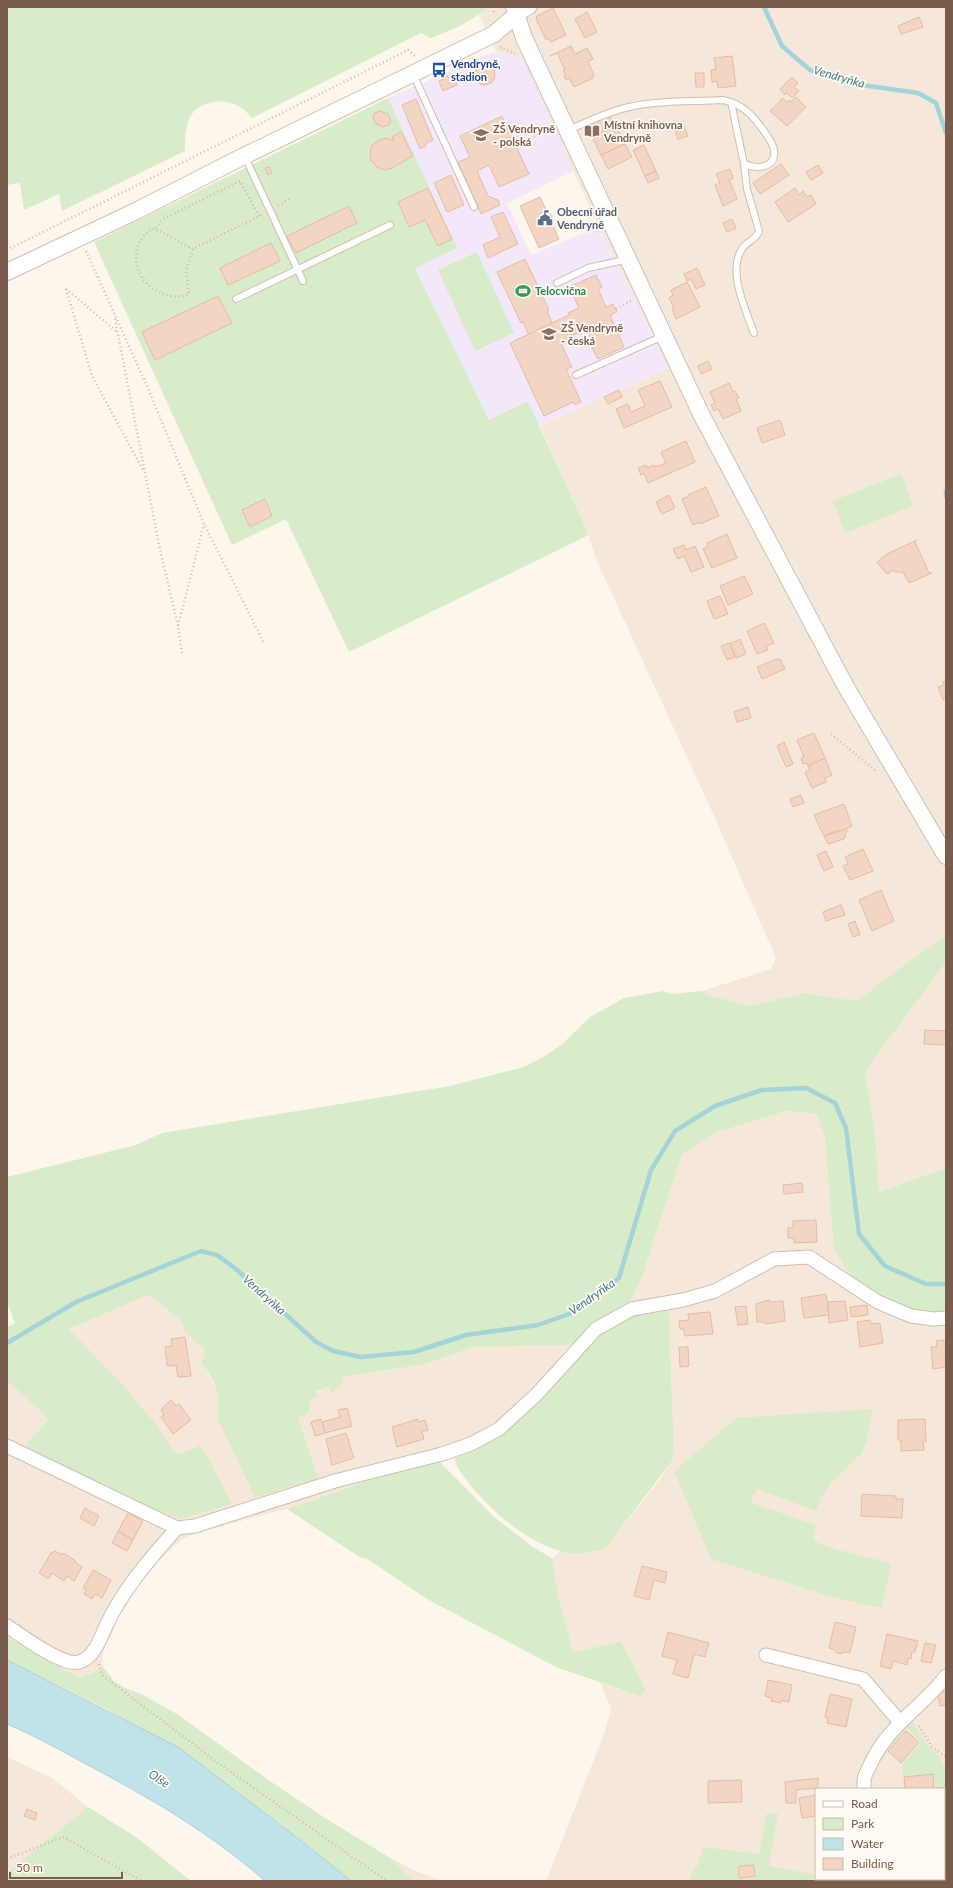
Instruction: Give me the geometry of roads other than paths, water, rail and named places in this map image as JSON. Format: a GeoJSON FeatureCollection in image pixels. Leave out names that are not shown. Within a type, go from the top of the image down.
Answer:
{"type":"FeatureCollection","features":[{"type":"Feature","properties":{"kind":"street"},"geometry":{"type":"LineString","coordinates":[[7,272],[80,236],[136,211],[244,156],[494,34],[515,11],[530,7]]}},
{"type":"Feature","properties":{"kind":"street"},"geometry":{"type":"LineString","coordinates":[[515,11],[524,38],[562,128],[628,257],[709,430],[846,687],[946,856]]}},
{"type":"Feature","properties":{"kind":"street"},"geometry":{"type":"LineString","coordinates":[[7,1446],[177,1528],[194,1526],[335,1481],[442,1454],[471,1444],[499,1428],[537,1394],[596,1329],[632,1309],[683,1300],[715,1291],[774,1259],[809,1257],[878,1302],[911,1316],[933,1319],[946,1318]]}},
{"type":"Feature","properties":{"kind":"street"},"geometry":{"type":"LineString","coordinates":[[7,1626],[53,1656],[71,1662],[79,1662],[85,1659],[92,1653],[99,1642],[109,1620],[138,1573],[177,1528]]}},
{"type":"Feature","properties":{"kind":"street"},"geometry":{"type":"LineString","coordinates":[[766,1655],[863,1679],[900,1722]]}},
{"type":"Feature","properties":{"kind":"street"},"geometry":{"type":"LineString","coordinates":[[864,1788],[863,1780],[878,1747],[900,1722],[936,1688],[946,1676]]}},
{"type":"Feature","properties":{"kind":"lane"},"geometry":{"type":"LineString","coordinates":[[417,72],[474,207]]}},
{"type":"Feature","properties":{"kind":"lane"},"geometry":{"type":"LineString","coordinates":[[562,128],[629,107],[665,103],[731,102],[744,108],[757,120],[772,143],[774,152],[772,160],[766,166],[758,168],[744,164]]}},
{"type":"Feature","properties":{"kind":"lane"},"geometry":{"type":"LineString","coordinates":[[731,102],[744,164],[747,189],[759,231],[758,235],[742,249],[738,260],[737,281],[754,333]]}},
{"type":"Feature","properties":{"kind":"lane"},"geometry":{"type":"LineString","coordinates":[[244,156],[304,281]]}},
{"type":"Feature","properties":{"kind":"lane"},"geometry":{"type":"LineString","coordinates":[[236,299],[390,225]]}},
{"type":"Feature","properties":{"kind":"lane"},"geometry":{"type":"LineString","coordinates":[[557,283],[588,268],[620,261],[628,257]]}},
{"type":"Feature","properties":{"kind":"lane"},"geometry":{"type":"LineString","coordinates":[[576,375],[664,335]]}},
{"type":"Feature","properties":{"kind":"water","name":"Olše"},"geometry":{"type":"Polygon","coordinates":[[[7,1660],[178,1747],[313,1850],[351,1881],[265,1881],[226,1849],[163,1807],[30,1734],[7,1724],[7,1660]]]}},
{"type":"Feature","properties":{"kind":"waterway","name":"Vendryňka"},"geometry":{"type":"LineString","coordinates":[[764,7],[782,46],[810,70],[855,84],[918,93],[936,103],[946,133]]}},
{"type":"Feature","properties":{"kind":"waterway","name":"Vendryňka"},"geometry":{"type":"LineString","coordinates":[[946,491],[946,497]]}},
{"type":"Feature","properties":{"kind":"waterway","name":"Vendryňka"},"geometry":{"type":"LineString","coordinates":[[7,1343],[76,1302],[201,1251],[217,1255],[236,1269],[316,1342],[333,1351],[361,1357],[414,1352],[466,1335],[538,1325],[569,1314],[619,1278],[651,1170],[675,1131],[715,1106],[762,1090],[806,1088],[835,1103],[846,1128],[859,1234],[885,1266],[926,1284],[946,1284]]}},
{"type":"Feature","properties":{"kind":"place","name":"Vendryně, stadion"},"geometry":{"type":"Point","coordinates":[439,70]}},
{"type":"Feature","properties":{"kind":"place","name":"Místní knihovna Vendryně"},"geometry":{"type":"Point","coordinates":[592,131]}},
{"type":"Feature","properties":{"kind":"place","name":"ZŠ Vendryně - polská"},"geometry":{"type":"Point","coordinates":[481,135]}},
{"type":"Feature","properties":{"kind":"place","name":"Obecní úřad Vendryně"},"geometry":{"type":"Point","coordinates":[545,218]}},
{"type":"Feature","properties":{"kind":"place","name":"Telocvična"},"geometry":{"type":"Point","coordinates":[523,291]}},
{"type":"Feature","properties":{"kind":"place","name":"ZŠ Vendryně - česká"},"geometry":{"type":"Point","coordinates":[549,334]}}]}
